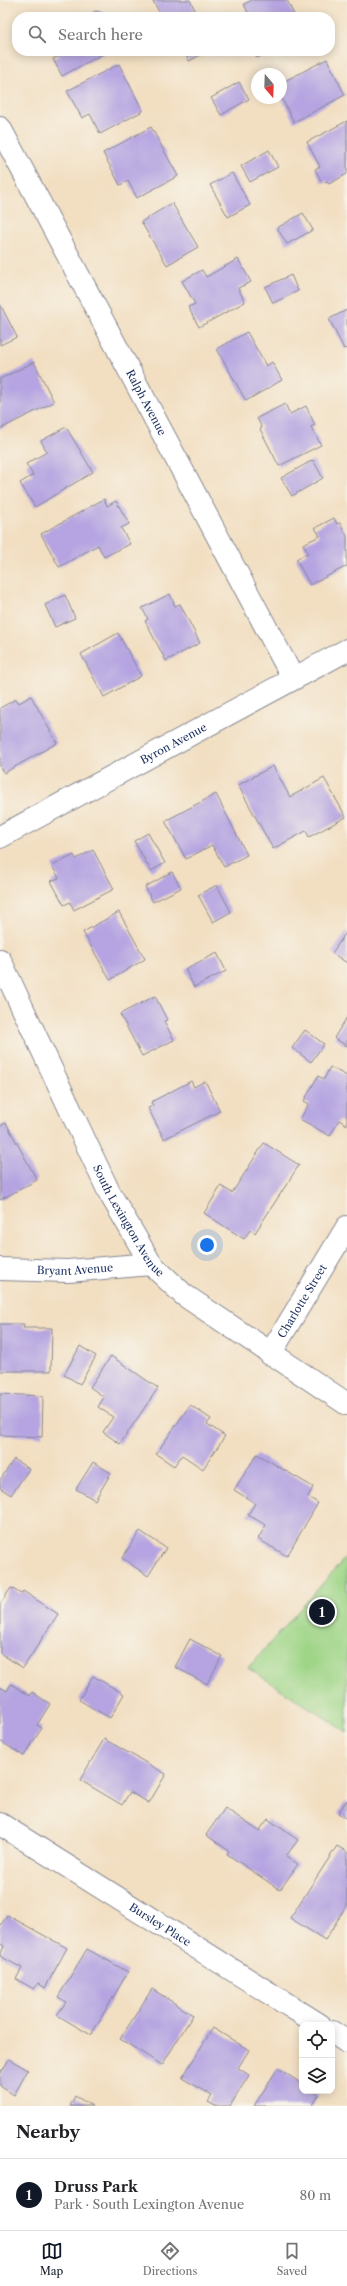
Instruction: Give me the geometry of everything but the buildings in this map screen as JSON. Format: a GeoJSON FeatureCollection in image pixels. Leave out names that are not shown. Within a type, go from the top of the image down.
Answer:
{"type":"FeatureCollection","features":[{"type":"Feature","properties":{"kind":"street","name":"Ralph Avenue"},"geometry":{"type":"LineString","coordinates":[[0,128],[293,678]]}},
{"type":"Feature","properties":{"kind":"street","name":"Byron Avenue"},"geometry":{"type":"LineString","coordinates":[[0,837],[347,650]]}},
{"type":"Feature","properties":{"kind":"street","name":"South Lexington Avenue"},"geometry":{"type":"LineString","coordinates":[[0,960],[109,1192],[151,1264],[184,1295],[270,1354],[347,1404]]}},
{"type":"Feature","properties":{"kind":"street","name":"Charlotte Street"},"geometry":{"type":"LineString","coordinates":[[270,1354],[347,1227]]}},
{"type":"Feature","properties":{"kind":"street","name":"Bryant Avenue"},"geometry":{"type":"LineString","coordinates":[[0,1269],[68,1270],[151,1264]]}},
{"type":"Feature","properties":{"kind":"street","name":"Bursley Place"},"geometry":{"type":"LineString","coordinates":[[0,1824],[315,2022]]}},
{"type":"Feature","properties":{"kind":"street"},"geometry":{"type":"LineString","coordinates":[[335,2034],[347,2042]]}},
{"type":"Feature","properties":{"kind":"green space"},"geometry":{"type":"Polygon","coordinates":[[[347,1556],[347,1732],[248,1668],[347,1556]]]}},
{"type":"Feature","properties":{"kind":"place","name":"Druss Park"},"geometry":{"type":"Point","coordinates":[322,1612]}}]}
